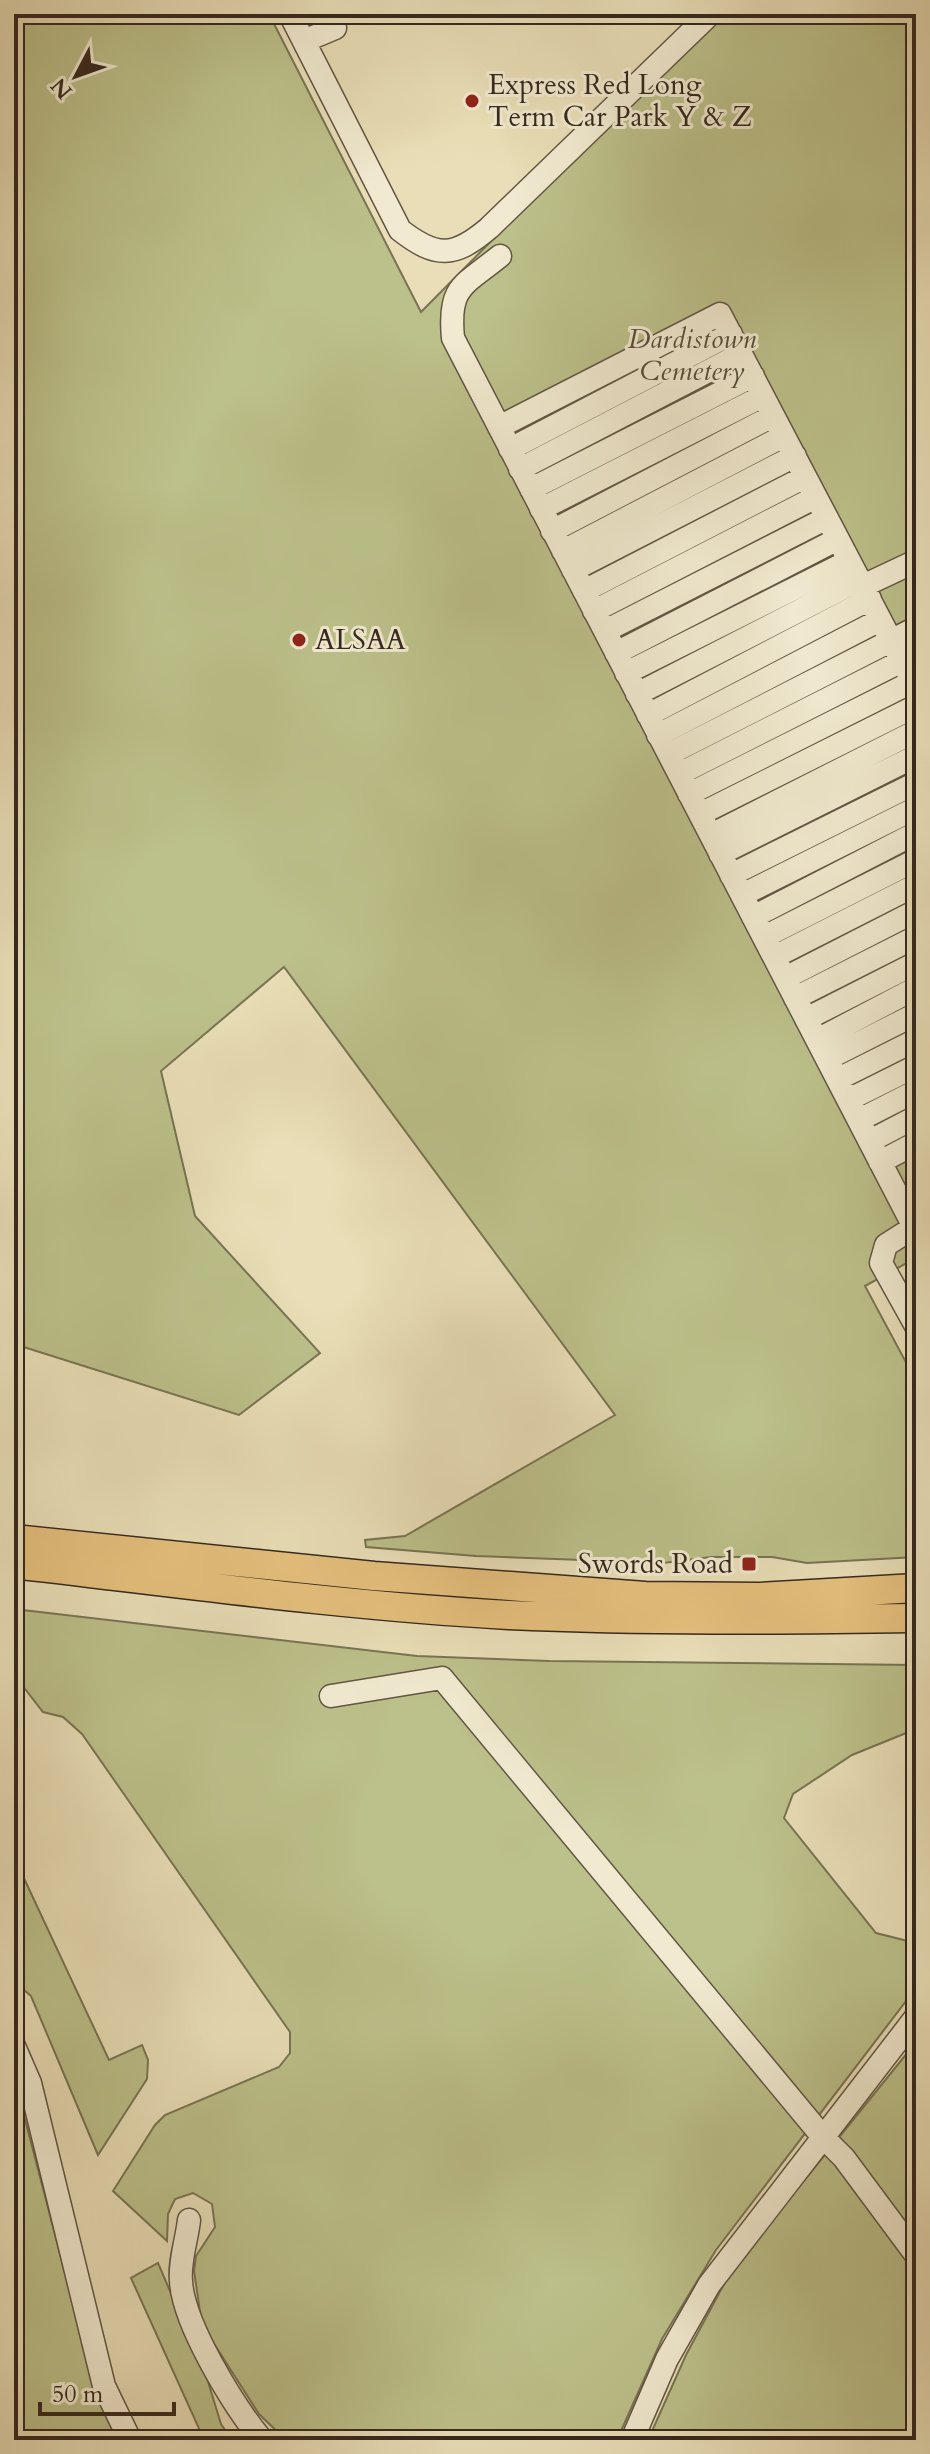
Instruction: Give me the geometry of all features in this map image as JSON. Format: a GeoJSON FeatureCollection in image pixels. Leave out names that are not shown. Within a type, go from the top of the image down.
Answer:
{"type":"FeatureCollection","features":[{"type":"Feature","properties":{"kind":"main road"},"geometry":{"type":"LineString","coordinates":[[14,1539],[374,1576],[645,1596],[760,1597],[916,1588]]}},
{"type":"Feature","properties":{"kind":"main road"},"geometry":{"type":"LineString","coordinates":[[14,1564],[307,1598],[507,1615],[632,1620],[916,1618]]}},
{"type":"Feature","properties":{"kind":"lane"},"geometry":{"type":"LineString","coordinates":[[290,14],[400,230],[436,253],[472,243],[710,14]]}},
{"type":"Feature","properties":{"kind":"lane"},"geometry":{"type":"LineString","coordinates":[[304,41],[335,28]]}},
{"type":"Feature","properties":{"kind":"lane"},"geometry":{"type":"LineString","coordinates":[[500,256],[458,291],[450,310],[453,338],[915,1226],[886,1245],[881,1263],[916,1326]]}},
{"type":"Feature","properties":{"kind":"lane"},"geometry":{"type":"LineString","coordinates":[[499,427],[720,314],[915,683],[669,754]]}},
{"type":"Feature","properties":{"kind":"lane"},"geometry":{"type":"LineString","coordinates":[[520,469],[736,344]]}},
{"type":"Feature","properties":{"kind":"lane"},"geometry":{"type":"LineString","coordinates":[[520,469],[763,396]]}},
{"type":"Feature","properties":{"kind":"lane"},"geometry":{"type":"LineString","coordinates":[[541,509],[763,396]]}},
{"type":"Feature","properties":{"kind":"lane"},"geometry":{"type":"LineString","coordinates":[[552,531],[763,396]]}},
{"type":"Feature","properties":{"kind":"lane"},"geometry":{"type":"LineString","coordinates":[[568,561],[790,446]]}},
{"type":"Feature","properties":{"kind":"lane"},"geometry":{"type":"LineString","coordinates":[[589,601],[805,477]]}},
{"type":"Feature","properties":{"kind":"lane"},"geometry":{"type":"LineString","coordinates":[[589,601],[816,497]]}},
{"type":"Feature","properties":{"kind":"lane"},"geometry":{"type":"LineString","coordinates":[[605,631],[827,518]]}},
{"type":"Feature","properties":{"kind":"lane"},"geometry":{"type":"LineString","coordinates":[[621,663],[838,539]]}},
{"type":"Feature","properties":{"kind":"lane"},"geometry":{"type":"LineString","coordinates":[[621,663],[916,561]]}},
{"type":"Feature","properties":{"kind":"lane"},"geometry":{"type":"LineString","coordinates":[[637,694],[860,581]]}},
{"type":"Feature","properties":{"kind":"lane"},"geometry":{"type":"LineString","coordinates":[[669,754],[860,581]]}},
{"type":"Feature","properties":{"kind":"lane"},"geometry":{"type":"LineString","coordinates":[[669,754],[880,620]]}},
{"type":"Feature","properties":{"kind":"lane"},"geometry":{"type":"LineString","coordinates":[[669,754],[916,628]]}},
{"type":"Feature","properties":{"kind":"lane"},"geometry":{"type":"LineString","coordinates":[[669,754],[902,661]]}},
{"type":"Feature","properties":{"kind":"lane"},"geometry":{"type":"LineString","coordinates":[[700,814],[916,706]]}},
{"type":"Feature","properties":{"kind":"lane"},"geometry":{"type":"LineString","coordinates":[[716,844],[916,731]]}},
{"type":"Feature","properties":{"kind":"lane"},"geometry":{"type":"LineString","coordinates":[[716,844],[916,756]]}},
{"type":"Feature","properties":{"kind":"lane"},"geometry":{"type":"LineString","coordinates":[[737,885],[916,783]]}},
{"type":"Feature","properties":{"kind":"lane"},"geometry":{"type":"LineString","coordinates":[[737,885],[916,808]]}},
{"type":"Feature","properties":{"kind":"lane"},"geometry":{"type":"LineString","coordinates":[[753,917],[916,833]]}},
{"type":"Feature","properties":{"kind":"lane"},"geometry":{"type":"LineString","coordinates":[[769,947],[916,860]]}},
{"type":"Feature","properties":{"kind":"lane"},"geometry":{"type":"LineString","coordinates":[[769,947],[916,885]]}},
{"type":"Feature","properties":{"kind":"lane"},"geometry":{"type":"LineString","coordinates":[[785,978],[916,911]]}},
{"type":"Feature","properties":{"kind":"lane"},"geometry":{"type":"LineString","coordinates":[[795,998],[916,937]]}},
{"type":"Feature","properties":{"kind":"lane"},"geometry":{"type":"LineString","coordinates":[[806,1019],[916,963]]}},
{"type":"Feature","properties":{"kind":"lane"},"geometry":{"type":"LineString","coordinates":[[822,1049],[916,988]]}},
{"type":"Feature","properties":{"kind":"lane"},"geometry":{"type":"LineString","coordinates":[[822,1049],[916,1014]]}},
{"type":"Feature","properties":{"kind":"lane"},"geometry":{"type":"LineString","coordinates":[[838,1079],[916,1040]]}},
{"type":"Feature","properties":{"kind":"lane"},"geometry":{"type":"LineString","coordinates":[[854,1110],[916,1066]]}},
{"type":"Feature","properties":{"kind":"lane"},"geometry":{"type":"LineString","coordinates":[[854,1110],[916,1091]]}},
{"type":"Feature","properties":{"kind":"lane"},"geometry":{"type":"LineString","coordinates":[[870,1141],[916,1117]]}},
{"type":"Feature","properties":{"kind":"lane"},"geometry":{"type":"LineString","coordinates":[[880,1162],[916,1143]]}},
{"type":"Feature","properties":{"kind":"lane"},"geometry":{"type":"LineString","coordinates":[[331,1696],[442,1678],[822,2136],[844,2158],[916,2255]]}},
{"type":"Feature","properties":{"kind":"lane"},"geometry":{"type":"LineString","coordinates":[[632,2440],[667,2359],[709,2285],[916,2017]]}},
{"type":"Feature","properties":{"kind":"lane"},"geometry":{"type":"LineString","coordinates":[[14,2046],[30,2083],[104,2386],[130,2440]]}},
{"type":"Feature","properties":{"kind":"lane"},"geometry":{"type":"LineString","coordinates":[[189,2220],[181,2281],[189,2314],[226,2388],[262,2440]]}},
{"type":"Feature","properties":{"kind":"green space","name":"ALSAA"},"geometry":{"type":"Polygon","coordinates":[[[14,14],[269,14],[421,312],[716,14],[916,14],[916,1258],[865,1286],[916,1381],[916,1557],[807,1563],[772,1557],[711,1557],[663,1563],[476,1556],[366,1547],[365,1540],[405,1536],[615,1415],[284,967],[161,1071],[195,1216],[320,1353],[239,1415],[14,1344],[14,14]]]}},
{"type":"Feature","properties":{"kind":"green space"},"geometry":{"type":"Polygon","coordinates":[[[14,1609],[417,1656],[549,1661],[916,1665],[916,1729],[852,1755],[793,1794],[784,1818],[876,1933],[916,1943],[916,1988],[716,2250],[662,2339],[617,2440],[286,2440],[259,2414],[202,2325],[194,2271],[196,2256],[215,2227],[212,2204],[193,2193],[175,2199],[168,2214],[167,2241],[113,2191],[155,2125],[165,2115],[279,2067],[290,2053],[290,2032],[82,1734],[63,1717],[43,1712],[22,1685],[14,1690],[14,1609]]]}},
{"type":"Feature","properties":{"kind":"green space"},"geometry":{"type":"Polygon","coordinates":[[[14,1857],[109,2060],[142,2045],[148,2060],[147,2079],[98,2155],[31,1996],[14,1981],[14,1857]]]}},
{"type":"Feature","properties":{"kind":"green space"},"geometry":{"type":"Polygon","coordinates":[[[916,2042],[916,2440],[648,2440],[686,2355],[731,2271],[916,2042]]]}},
{"type":"Feature","properties":{"kind":"green space"},"geometry":{"type":"Polygon","coordinates":[[[14,2077],[95,2388],[117,2440],[22,2440],[18,2288],[14,2272],[14,2077]]]}},
{"type":"Feature","properties":{"kind":"green space"},"geometry":{"type":"Polygon","coordinates":[[[158,2263],[206,2375],[221,2424],[232,2440],[206,2440],[201,2433],[131,2278],[158,2263]]]}},
{"type":"Feature","properties":{"kind":"place","name":"Express Red Long Term Car Park Y & Z"},"geometry":{"type":"Point","coordinates":[472,101]}},
{"type":"Feature","properties":{"kind":"place","name":"ALSAA"},"geometry":{"type":"Point","coordinates":[299,640]}},
{"type":"Feature","properties":{"kind":"place","name":"Swords Road"},"geometry":{"type":"Point","coordinates":[749,1564]}},
{"type":"Feature","properties":{"kind":"park label","name":"Dardistown Cemetery"},"geometry":{"type":"Point","coordinates":[692,355]}}]}
